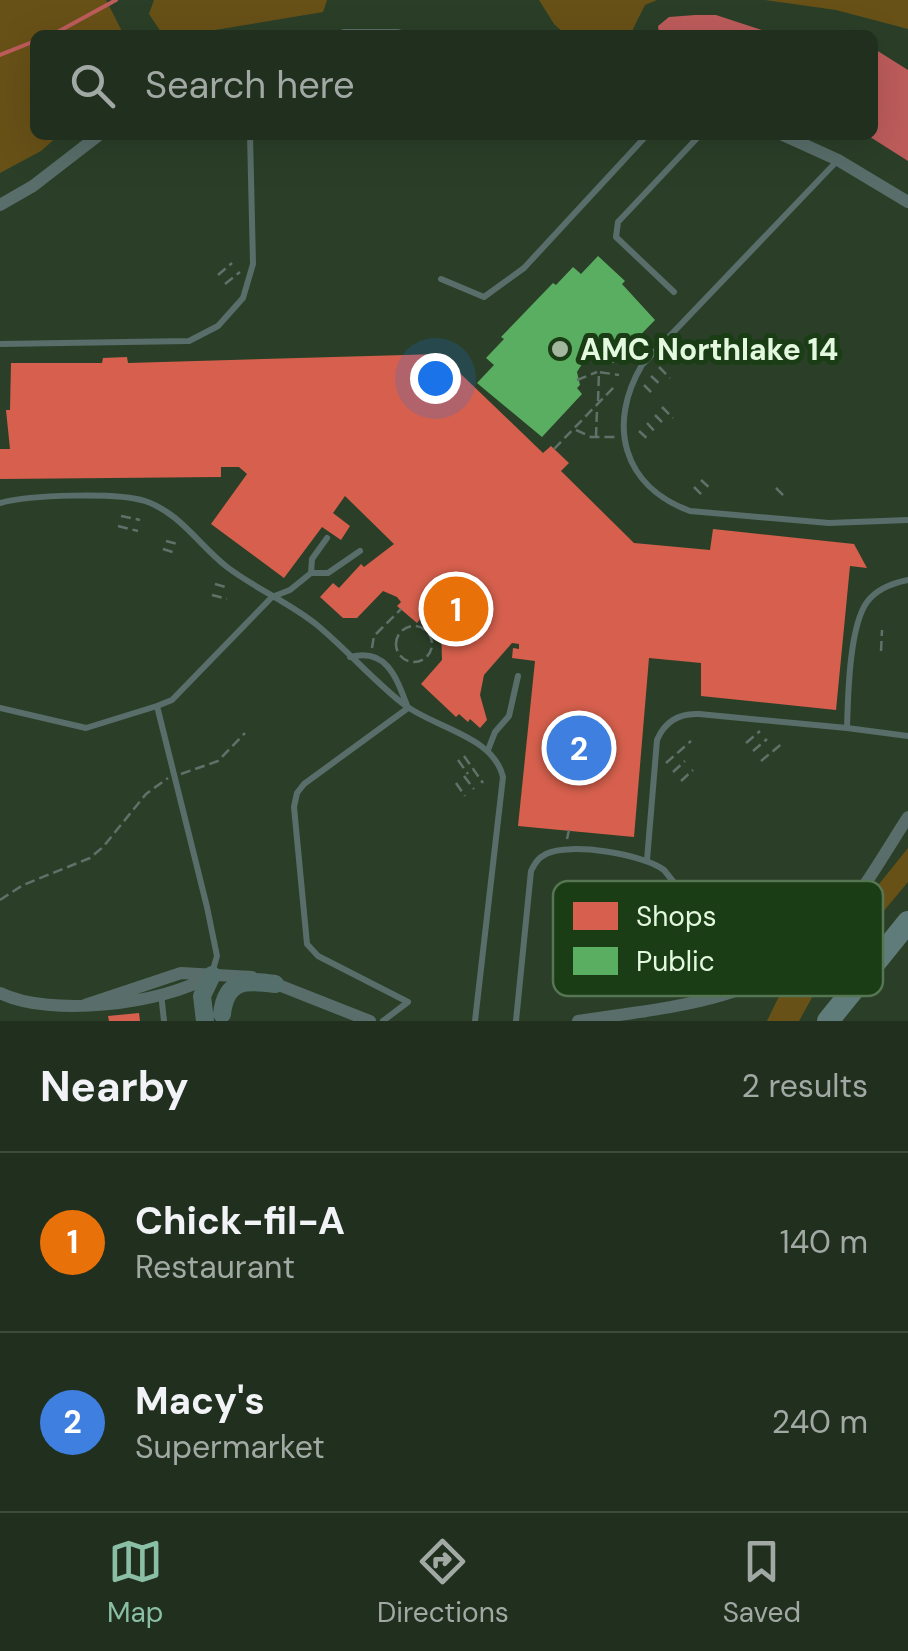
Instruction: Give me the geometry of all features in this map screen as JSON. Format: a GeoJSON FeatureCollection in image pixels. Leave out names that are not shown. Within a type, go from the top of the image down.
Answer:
{"type":"FeatureCollection","features":[{"type":"Feature","properties":{"kind":"highway"},"geometry":{"type":"LineString","coordinates":[[883,953],[908,922]]}},
{"type":"Feature","properties":{"kind":"highway"},"geometry":{"type":"LineString","coordinates":[[828,1021],[848,996]]}},
{"type":"Feature","properties":{"kind":"street"},"geometry":{"type":"LineString","coordinates":[[0,205],[33,186],[93,140]]}},
{"type":"Feature","properties":{"kind":"street"},"geometry":{"type":"LineString","coordinates":[[793,140],[838,160],[908,202]]}},
{"type":"Feature","properties":{"kind":"street"},"geometry":{"type":"LineString","coordinates":[[867,881],[908,817]]}},
{"type":"Feature","properties":{"kind":"street"},"geometry":{"type":"LineString","coordinates":[[0,993],[62,1014],[181,973],[250,976],[363,1020]]}},
{"type":"Feature","properties":{"kind":"street"},"geometry":{"type":"LineString","coordinates":[[85,1005],[110,1005],[196,984],[212,974]]}},
{"type":"Feature","properties":{"kind":"street"},"geometry":{"type":"LineString","coordinates":[[212,974],[202,996],[217,1019]]}},
{"type":"Feature","properties":{"kind":"street"},"geometry":{"type":"LineString","coordinates":[[217,1019],[226,994],[236,986],[250,982],[275,984]]}},
{"type":"Feature","properties":{"kind":"street"},"geometry":{"type":"LineString","coordinates":[[578,1021],[717,996]]}},
{"type":"Feature","properties":{"kind":"lane"},"geometry":{"type":"LineString","coordinates":[[0,344],[188,341],[218,326],[243,298],[253,264],[250,140]]}},
{"type":"Feature","properties":{"kind":"lane"},"geometry":{"type":"LineString","coordinates":[[442,280],[484,297],[524,268],[642,140]]}},
{"type":"Feature","properties":{"kind":"lane"},"geometry":{"type":"LineString","coordinates":[[674,292],[616,236],[618,222],[695,140]]}},
{"type":"Feature","properties":{"kind":"lane"},"geometry":{"type":"LineString","coordinates":[[838,160],[642,364],[624,403],[626,443],[635,469],[654,491],[672,505],[690,511],[829,523],[908,520]]}},
{"type":"Feature","properties":{"kind":"lane"},"geometry":{"type":"LineString","coordinates":[[0,503],[115,497],[145,501],[166,510],[225,566],[318,626],[408,708],[488,750],[499,762],[503,777],[475,1021]]}},
{"type":"Feature","properties":{"kind":"lane"},"geometry":{"type":"LineString","coordinates":[[311,573],[312,559],[326,538]]}},
{"type":"Feature","properties":{"kind":"lane"},"geometry":{"type":"LineString","coordinates":[[0,708],[86,728],[172,700],[272,597],[290,590],[311,573],[328,573],[360,550]]}},
{"type":"Feature","properties":{"kind":"lane"},"geometry":{"type":"LineString","coordinates":[[846,728],[862,609],[878,592],[908,580]]}},
{"type":"Feature","properties":{"kind":"lane"},"geometry":{"type":"LineString","coordinates":[[349,657],[382,660],[398,677],[408,708]]}},
{"type":"Feature","properties":{"kind":"lane"},"geometry":{"type":"LineString","coordinates":[[488,750],[495,732],[509,716],[518,676]]}},
{"type":"Feature","properties":{"kind":"lane"},"geometry":{"type":"LineString","coordinates":[[157,706],[216,956],[212,974]]}},
{"type":"Feature","properties":{"kind":"lane"},"geometry":{"type":"LineString","coordinates":[[384,1021],[408,1002],[318,956],[307,944],[294,807],[304,784],[408,708]]}},
{"type":"Feature","properties":{"kind":"lane"},"geometry":{"type":"LineString","coordinates":[[647,860],[657,740],[664,725],[686,713],[908,736]]}},
{"type":"Feature","properties":{"kind":"lane"},"geometry":{"type":"LineString","coordinates":[[516,1021],[530,871],[538,859],[559,849],[647,860],[673,881]]}},
{"type":"Feature","properties":{"kind":"lane"},"geometry":{"type":"LineString","coordinates":[[161,992],[164,1021]]}},
{"type":"Feature","properties":{"kind":"path"},"geometry":{"type":"LineString","coordinates":[[218,275],[232,263]]}},
{"type":"Feature","properties":{"kind":"path"},"geometry":{"type":"LineString","coordinates":[[225,284],[240,272]]}},
{"type":"Feature","properties":{"kind":"path"},"geometry":{"type":"LineString","coordinates":[[659,367],[670,378]]}},
{"type":"Feature","properties":{"kind":"path"},"geometry":{"type":"LineString","coordinates":[[596,437],[599,372]]}},
{"type":"Feature","properties":{"kind":"path"},"geometry":{"type":"LineString","coordinates":[[577,380],[599,372],[620,375]]}},
{"type":"Feature","properties":{"kind":"path"},"geometry":{"type":"LineString","coordinates":[[651,376],[662,386]]}},
{"type":"Feature","properties":{"kind":"path"},"geometry":{"type":"LineString","coordinates":[[643,384],[654,395]]}},
{"type":"Feature","properties":{"kind":"path"},"geometry":{"type":"LineString","coordinates":[[554,450],[615,386]]}},
{"type":"Feature","properties":{"kind":"path"},"geometry":{"type":"LineString","coordinates":[[662,407],[673,418]]}},
{"type":"Feature","properties":{"kind":"path"},"geometry":{"type":"LineString","coordinates":[[654,415],[666,425]]}},
{"type":"Feature","properties":{"kind":"path"},"geometry":{"type":"LineString","coordinates":[[646,423],[657,434]]}},
{"type":"Feature","properties":{"kind":"path"},"geometry":{"type":"LineString","coordinates":[[574,428],[596,437],[616,437]]}},
{"type":"Feature","properties":{"kind":"path"},"geometry":{"type":"LineString","coordinates":[[639,431],[650,442]]}},
{"type":"Feature","properties":{"kind":"path"},"geometry":{"type":"LineString","coordinates":[[702,480],[712,490]]}},
{"type":"Feature","properties":{"kind":"path"},"geometry":{"type":"LineString","coordinates":[[694,488],[704,497]]}},
{"type":"Feature","properties":{"kind":"path"},"geometry":{"type":"LineString","coordinates":[[776,488],[786,498]]}},
{"type":"Feature","properties":{"kind":"path"},"geometry":{"type":"LineString","coordinates":[[120,516],[140,520]]}},
{"type":"Feature","properties":{"kind":"path"},"geometry":{"type":"LineString","coordinates":[[118,526],[138,531]]}},
{"type":"Feature","properties":{"kind":"path"},"geometry":{"type":"LineString","coordinates":[[166,540],[178,544]]}},
{"type":"Feature","properties":{"kind":"path"},"geometry":{"type":"LineString","coordinates":[[164,549],[176,553]]}},
{"type":"Feature","properties":{"kind":"path"},"geometry":{"type":"LineString","coordinates":[[215,584],[230,588]]}},
{"type":"Feature","properties":{"kind":"path"},"geometry":{"type":"LineString","coordinates":[[212,595],[226,599]]}},
{"type":"Feature","properties":{"kind":"path"},"geometry":{"type":"LineString","coordinates":[[372,649],[374,636],[400,609]]}},
{"type":"Feature","properties":{"kind":"path"},"geometry":{"type":"LineString","coordinates":[[384,654],[409,628],[420,628],[429,634],[432,646],[427,657],[410,662],[403,673]]}},
{"type":"Feature","properties":{"kind":"path"},"geometry":{"type":"LineString","coordinates":[[881,651],[882,630]]}},
{"type":"Feature","properties":{"kind":"path"},"geometry":{"type":"LineString","coordinates":[[396,644],[400,655],[410,662]]}},
{"type":"Feature","properties":{"kind":"path"},"geometry":{"type":"LineString","coordinates":[[746,743],[760,731]]}},
{"type":"Feature","properties":{"kind":"path"},"geometry":{"type":"LineString","coordinates":[[0,900],[22,885],[90,858],[164,779],[218,761],[245,733]]}},
{"type":"Feature","properties":{"kind":"path"},"geometry":{"type":"LineString","coordinates":[[753,751],[767,739]]}},
{"type":"Feature","properties":{"kind":"path"},"geometry":{"type":"LineString","coordinates":[[666,764],[690,741]]}},
{"type":"Feature","properties":{"kind":"path"},"geometry":{"type":"LineString","coordinates":[[761,761],[784,742]]}},
{"type":"Feature","properties":{"kind":"path"},"geometry":{"type":"LineString","coordinates":[[464,756],[483,783]]}},
{"type":"Feature","properties":{"kind":"path"},"geometry":{"type":"LineString","coordinates":[[458,760],[474,790]]}},
{"type":"Feature","properties":{"kind":"path"},"geometry":{"type":"LineString","coordinates":[[673,772],[685,762]]}},
{"type":"Feature","properties":{"kind":"path"},"geometry":{"type":"LineString","coordinates":[[680,781],[693,770]]}},
{"type":"Feature","properties":{"kind":"path"},"geometry":{"type":"LineString","coordinates":[[456,783],[465,796]]}},
{"type":"Feature","properties":{"kind":"path"},"geometry":{"type":"LineString","coordinates":[[566,840],[569,830]]}},
{"type":"Feature","properties":{"kind":"shaded area"},"geometry":{"type":"Polygon","coordinates":[[[0,0],[106,0],[121,30],[30,30],[30,140],[53,140],[0,173],[0,0]]]}},
{"type":"Feature","properties":{"kind":"shaded area"},"geometry":{"type":"Polygon","coordinates":[[[154,0],[327,0],[323,12],[215,30],[160,30],[149,14],[154,0]]]}},
{"type":"Feature","properties":{"kind":"shaded area"},"geometry":{"type":"Polygon","coordinates":[[[539,0],[657,0],[645,5],[632,30],[561,30],[539,0]]]}},
{"type":"Feature","properties":{"kind":"shaded area"},"geometry":{"type":"Polygon","coordinates":[[[765,0],[908,0],[908,29],[836,10],[765,0]]]}},
{"type":"Feature","properties":{"kind":"shaded area"},"geometry":{"type":"Polygon","coordinates":[[[716,15],[762,30],[658,30],[669,17],[716,15]]]}},
{"type":"Feature","properties":{"kind":"shaded area"},"geometry":{"type":"Polygon","coordinates":[[[878,51],[908,70],[908,161],[875,140],[878,140],[878,51]]]}},
{"type":"Feature","properties":{"kind":"shaded area"},"geometry":{"type":"Polygon","coordinates":[[[908,848],[908,882],[883,912],[881,881],[908,848]]]}},
{"type":"Feature","properties":{"kind":"shaded area"},"geometry":{"type":"Polygon","coordinates":[[[779,996],[813,996],[799,1021],[767,1021],[779,996]]]}},
{"type":"Feature","properties":{"kind":"building: Shops"},"geometry":{"type":"Polygon","coordinates":[[[440,354],[543,453],[551,446],[569,463],[561,471],[634,543],[710,550],[713,529],[854,544],[867,568],[850,566],[836,710],[701,696],[701,663],[649,658],[634,837],[518,826],[535,661],[512,658],[513,648],[519,649],[519,644],[512,643],[484,675],[480,695],[487,720],[480,728],[470,719],[468,722],[459,714],[456,717],[421,684],[442,660],[441,627],[426,613],[417,623],[397,606],[401,602],[397,597],[383,591],[357,618],[343,618],[320,597],[333,583],[339,588],[361,564],[364,567],[394,544],[345,496],[333,513],[350,526],[341,540],[322,527],[284,578],[211,524],[247,474],[239,467],[221,467],[221,477],[0,479],[0,449],[10,449],[6,410],[10,410],[11,363],[102,363],[103,358],[127,357],[128,363],[440,354]]]}},
{"type":"Feature","properties":{"kind":"building: Shops"},"geometry":{"type":"Polygon","coordinates":[[[139,1013],[140,1021],[109,1021],[108,1016],[139,1013]]]}},
{"type":"Feature","properties":{"kind":"building: Public","name":"AMC Northlake 14"},"geometry":{"type":"Polygon","coordinates":[[[598,256],[625,281],[622,284],[655,320],[613,363],[607,357],[585,359],[577,372],[577,388],[582,394],[542,437],[477,383],[494,365],[486,358],[504,339],[501,337],[553,283],[556,285],[573,267],[581,274],[598,256]]]}},
{"type":"Feature","properties":{"kind":"waterway"},"geometry":{"type":"LineString","coordinates":[[61,30],[116,0]]}},
{"type":"Feature","properties":{"kind":"waterway"},"geometry":{"type":"LineString","coordinates":[[0,55],[30,43]]}},
{"type":"Feature","properties":{"kind":"place","name":"AMC Northlake 14"},"geometry":{"type":"Point","coordinates":[560,349]}},
{"type":"Feature","properties":{"kind":"place","name":"Chick-fil-A"},"geometry":{"type":"Point","coordinates":[456,609]}},
{"type":"Feature","properties":{"kind":"place","name":"Macy's"},"geometry":{"type":"Point","coordinates":[579,748]}}]}
